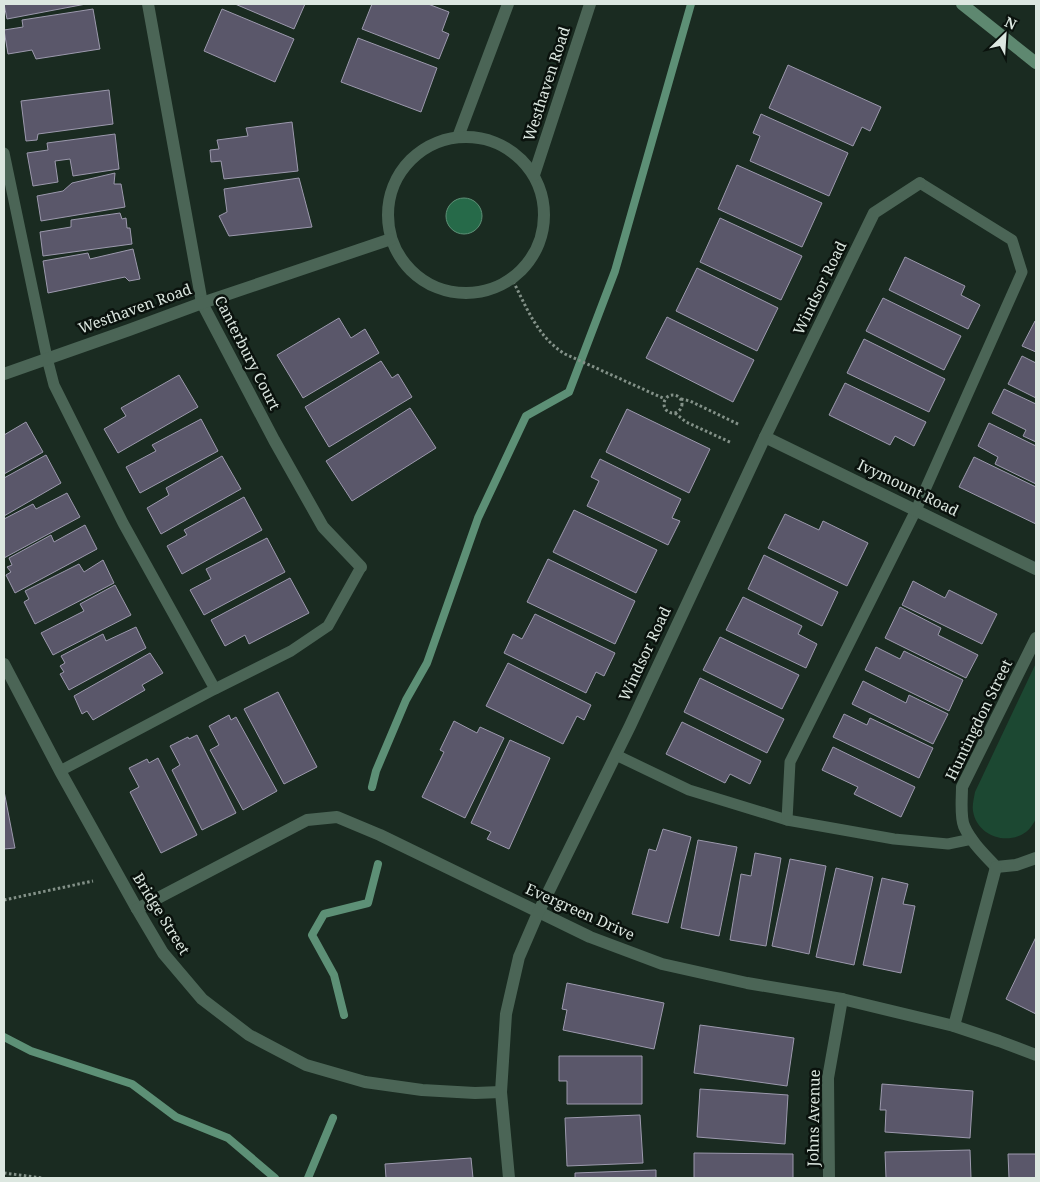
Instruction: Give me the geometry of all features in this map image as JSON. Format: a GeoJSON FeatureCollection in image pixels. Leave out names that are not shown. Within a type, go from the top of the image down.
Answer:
{"type":"FeatureCollection","features":[{"type":"Feature","properties":{"kind":"main road"},"geometry":{"type":"LineString","coordinates":[[962,4],[1036,63]]}},
{"type":"Feature","properties":{"kind":"street"},"geometry":{"type":"LineString","coordinates":[[458,137],[508,4]]}},
{"type":"Feature","properties":{"kind":"street","name":"Westhaven Road"},"geometry":{"type":"LineString","coordinates":[[534,175],[590,4]]}},
{"type":"Feature","properties":{"kind":"street","name":"Canterbury Court"},"geometry":{"type":"LineString","coordinates":[[149,5],[202,302],[322,527],[361,567]]}},
{"type":"Feature","properties":{"kind":"street","name":"Westhaven Road"},"geometry":{"type":"LineString","coordinates":[[458,137],[488,139],[514,152],[534,175],[545,206],[542,239],[525,267],[499,286],[467,294],[435,287],[408,268],[391,240],[388,205],[400,172],[425,148],[458,137]]}},
{"type":"Feature","properties":{"kind":"street","name":"Windsor Road"},"geometry":{"type":"LineString","coordinates":[[509,1178],[501,1092],[506,1014],[519,957],[538,913],[616,755],[765,437],[874,213],[920,183]]}},
{"type":"Feature","properties":{"kind":"street","name":"Westhaven Road"},"geometry":{"type":"LineString","coordinates":[[4,374],[202,302],[391,240]]}},
{"type":"Feature","properties":{"kind":"street","name":"Ivymount Road"},"geometry":{"type":"LineString","coordinates":[[765,437],[1036,568]]}},
{"type":"Feature","properties":{"kind":"street","name":"Huntingdon Street"},"geometry":{"type":"LineString","coordinates":[[996,867],[972,839],[963,825],[962,787],[1036,638]]}},
{"type":"Feature","properties":{"kind":"street","name":"Bridge Street"},"geometry":{"type":"LineString","coordinates":[[4,664],[9,688],[60,771],[163,954],[202,999],[249,1035],[306,1065],[365,1082],[412,1089],[475,1094],[501,1092]]}},
{"type":"Feature","properties":{"kind":"street","name":"Evergreen Drive"},"geometry":{"type":"LineString","coordinates":[[137,909],[307,820],[337,817],[590,937],[662,964],[747,983],[842,999],[954,1026],[1036,1055]]}},
{"type":"Feature","properties":{"kind":"street"},"geometry":{"type":"LineString","coordinates":[[954,1026],[996,867],[1016,866],[1036,859]]}},
{"type":"Feature","properties":{"kind":"street","name":"Johns Avenue"},"geometry":{"type":"LineString","coordinates":[[829,1178],[828,1078],[842,999]]}},
{"type":"Feature","properties":{"kind":"lane"},"geometry":{"type":"LineString","coordinates":[[4,153],[54,385],[124,523],[215,689]]}},
{"type":"Feature","properties":{"kind":"lane"},"geometry":{"type":"LineString","coordinates":[[787,820],[790,762],[916,510],[1022,272],[1012,240],[920,183]]}},
{"type":"Feature","properties":{"kind":"lane"},"geometry":{"type":"LineString","coordinates":[[60,771],[291,651],[328,626],[361,567]]}},
{"type":"Feature","properties":{"kind":"lane"},"geometry":{"type":"LineString","coordinates":[[616,755],[689,790],[787,820],[894,839],[948,844],[972,839]]}},
{"type":"Feature","properties":{"kind":"path"},"geometry":{"type":"LineString","coordinates":[[511,277],[545,338],[558,349],[665,399]]}},
{"type":"Feature","properties":{"kind":"path"},"geometry":{"type":"LineString","coordinates":[[732,443],[686,422],[675,413],[666,410],[663,404],[665,399],[671,394],[677,395],[740,425]]}},
{"type":"Feature","properties":{"kind":"path"},"geometry":{"type":"LineString","coordinates":[[675,413],[682,408],[682,399]]}},
{"type":"Feature","properties":{"kind":"path"},"geometry":{"type":"LineString","coordinates":[[4,900],[93,881]]}},
{"type":"Feature","properties":{"kind":"path"},"geometry":{"type":"LineString","coordinates":[[4,1173],[42,1178]]}},
{"type":"Feature","properties":{"kind":"shaded area"},"geometry":{"type":"Polygon","coordinates":[[[464,198],[471,199],[477,203],[481,209],[481,223],[477,229],[471,233],[464,234],[457,233],[451,229],[447,223],[446,216],[447,209],[451,203],[457,199],[464,198]]]}},
{"type":"Feature","properties":{"kind":"shaded area"},"geometry":{"type":"Polygon","coordinates":[[[1036,663],[1036,819],[1026,832],[1010,838],[1002,838],[994,836],[980,827],[976,820],[973,802],[975,792],[1036,663]]]}},
{"type":"Feature","properties":{"kind":"building"},"geometry":{"type":"Polygon","coordinates":[[[4,4],[86,4],[7,19],[4,4]]]}},
{"type":"Feature","properties":{"kind":"building"},"geometry":{"type":"Polygon","coordinates":[[[235,4],[305,4],[294,29],[235,4]]]}},
{"type":"Feature","properties":{"kind":"building"},"geometry":{"type":"Polygon","coordinates":[[[372,4],[428,4],[449,12],[442,31],[449,34],[439,59],[362,29],[372,4]]]}},
{"type":"Feature","properties":{"kind":"building"},"geometry":{"type":"Polygon","coordinates":[[[93,9],[100,49],[36,59],[32,50],[8,54],[4,30],[23,27],[22,20],[93,9]]]}},
{"type":"Feature","properties":{"kind":"building"},"geometry":{"type":"Polygon","coordinates":[[[222,9],[294,39],[275,82],[204,51],[222,9]]]}},
{"type":"Feature","properties":{"kind":"building"},"geometry":{"type":"Polygon","coordinates":[[[358,38],[437,68],[421,112],[341,82],[358,38]]]}},
{"type":"Feature","properties":{"kind":"building"},"geometry":{"type":"Polygon","coordinates":[[[788,65],[881,107],[870,131],[862,127],[853,146],[769,108],[788,65]]]}},
{"type":"Feature","properties":{"kind":"building"},"geometry":{"type":"Polygon","coordinates":[[[109,90],[113,124],[38,134],[37,140],[26,141],[21,101],[109,90]]]}},
{"type":"Feature","properties":{"kind":"building"},"geometry":{"type":"Polygon","coordinates":[[[761,114],[848,153],[829,196],[750,161],[760,136],[753,133],[761,114]]]}},
{"type":"Feature","properties":{"kind":"building"},"geometry":{"type":"Polygon","coordinates":[[[292,122],[298,171],[224,179],[221,161],[211,162],[210,150],[219,149],[217,140],[248,136],[246,128],[292,122]]]}},
{"type":"Feature","properties":{"kind":"building"},"geometry":{"type":"Polygon","coordinates":[[[115,134],[119,169],[73,176],[70,159],[55,161],[58,182],[33,186],[27,153],[48,150],[47,143],[115,134]]]}},
{"type":"Feature","properties":{"kind":"building"},"geometry":{"type":"Polygon","coordinates":[[[737,165],[822,203],[802,247],[718,209],[737,165]]]}},
{"type":"Feature","properties":{"kind":"building"},"geometry":{"type":"Polygon","coordinates":[[[115,173],[114,184],[121,184],[125,207],[41,221],[37,196],[63,191],[72,183],[115,173]]]}},
{"type":"Feature","properties":{"kind":"building"},"geometry":{"type":"Polygon","coordinates":[[[299,178],[312,227],[229,236],[219,216],[227,212],[224,189],[299,178]]]}},
{"type":"Feature","properties":{"kind":"building"},"geometry":{"type":"Polygon","coordinates":[[[120,213],[122,219],[126,218],[127,228],[130,228],[132,244],[43,256],[40,232],[71,227],[71,220],[120,213]]]}},
{"type":"Feature","properties":{"kind":"building"},"geometry":{"type":"Polygon","coordinates":[[[720,218],[802,256],[781,300],[700,262],[720,218]]]}},
{"type":"Feature","properties":{"kind":"building"},"geometry":{"type":"Polygon","coordinates":[[[133,249],[140,279],[129,281],[125,277],[48,293],[43,261],[88,253],[90,259],[133,249]]]}},
{"type":"Feature","properties":{"kind":"building"},"geometry":{"type":"Polygon","coordinates":[[[905,257],[965,286],[961,295],[980,305],[968,329],[889,290],[905,257]]]}},
{"type":"Feature","properties":{"kind":"building"},"geometry":{"type":"Polygon","coordinates":[[[697,268],[778,308],[757,351],[676,311],[697,268]]]}},
{"type":"Feature","properties":{"kind":"building"},"geometry":{"type":"Polygon","coordinates":[[[883,298],[961,336],[944,370],[866,331],[883,298]]]}},
{"type":"Feature","properties":{"kind":"building"},"geometry":{"type":"Polygon","coordinates":[[[667,317],[754,360],[733,402],[646,358],[667,317]]]}},
{"type":"Feature","properties":{"kind":"building"},"geometry":{"type":"Polygon","coordinates":[[[339,318],[351,338],[365,329],[379,353],[303,398],[277,355],[339,318]]]}},
{"type":"Feature","properties":{"kind":"building"},"geometry":{"type":"Polygon","coordinates":[[[1036,321],[1036,352],[1022,346],[1036,321]]]}},
{"type":"Feature","properties":{"kind":"building"},"geometry":{"type":"Polygon","coordinates":[[[864,339],[945,379],[929,412],[847,373],[864,339]]]}},
{"type":"Feature","properties":{"kind":"building"},"geometry":{"type":"Polygon","coordinates":[[[1022,356],[1036,363],[1036,398],[1008,384],[1022,356]]]}},
{"type":"Feature","properties":{"kind":"building"},"geometry":{"type":"Polygon","coordinates":[[[381,361],[392,378],[398,374],[412,397],[329,447],[305,407],[381,361]]]}},
{"type":"Feature","properties":{"kind":"building"},"geometry":{"type":"Polygon","coordinates":[[[179,375],[198,407],[118,453],[104,429],[126,416],[121,408],[179,375]]]}},
{"type":"Feature","properties":{"kind":"building"},"geometry":{"type":"Polygon","coordinates":[[[845,383],[926,422],[914,446],[895,436],[890,445],[829,415],[845,383]]]}},
{"type":"Feature","properties":{"kind":"building"},"geometry":{"type":"Polygon","coordinates":[[[1004,389],[1036,404],[1036,442],[1023,436],[1026,430],[992,413],[1004,389]]]}},
{"type":"Feature","properties":{"kind":"building"},"geometry":{"type":"Polygon","coordinates":[[[410,408],[436,448],[352,501],[326,461],[410,408]]]}},
{"type":"Feature","properties":{"kind":"building"},"geometry":{"type":"Polygon","coordinates":[[[627,409],[710,449],[689,493],[606,452],[627,409]]]}},
{"type":"Feature","properties":{"kind":"building"},"geometry":{"type":"Polygon","coordinates":[[[201,419],[218,451],[140,493],[126,467],[156,451],[152,445],[201,419]]]}},
{"type":"Feature","properties":{"kind":"building"},"geometry":{"type":"Polygon","coordinates":[[[26,422],[43,452],[4,474],[4,435],[26,422]]]}},
{"type":"Feature","properties":{"kind":"building"},"geometry":{"type":"Polygon","coordinates":[[[989,423],[1036,446],[1036,484],[995,464],[998,457],[978,446],[989,423]]]}},
{"type":"Feature","properties":{"kind":"building"},"geometry":{"type":"Polygon","coordinates":[[[46,455],[61,483],[4,516],[4,478],[46,455]]]}},
{"type":"Feature","properties":{"kind":"building"},"geometry":{"type":"Polygon","coordinates":[[[222,456],[241,489],[161,534],[147,508],[169,495],[166,488],[222,456]]]}},
{"type":"Feature","properties":{"kind":"building"},"geometry":{"type":"Polygon","coordinates":[[[974,457],[1036,487],[1036,524],[959,487],[974,457]]]}},
{"type":"Feature","properties":{"kind":"building"},"geometry":{"type":"Polygon","coordinates":[[[600,459],[681,499],[672,518],[680,521],[668,545],[587,506],[599,481],[591,477],[600,459]]]}},
{"type":"Feature","properties":{"kind":"building"},"geometry":{"type":"Polygon","coordinates":[[[67,493],[80,517],[4,558],[4,519],[33,504],[36,509],[67,493]]]}},
{"type":"Feature","properties":{"kind":"building"},"geometry":{"type":"Polygon","coordinates":[[[244,497],[262,530],[182,574],[167,546],[187,535],[184,530],[244,497]]]}},
{"type":"Feature","properties":{"kind":"building"},"geometry":{"type":"Polygon","coordinates":[[[574,510],[657,550],[636,593],[553,552],[574,510]]]}},
{"type":"Feature","properties":{"kind":"building"},"geometry":{"type":"Polygon","coordinates":[[[785,514],[819,530],[823,521],[868,543],[847,586],[768,548],[785,514]]]}},
{"type":"Feature","properties":{"kind":"building"},"geometry":{"type":"Polygon","coordinates":[[[85,525],[97,549],[15,593],[6,575],[11,572],[7,567],[12,565],[9,558],[51,535],[54,542],[85,525]]]}},
{"type":"Feature","properties":{"kind":"building"},"geometry":{"type":"Polygon","coordinates":[[[267,538],[285,572],[204,615],[190,590],[211,579],[206,569],[267,538]]]}},
{"type":"Feature","properties":{"kind":"building"},"geometry":{"type":"Polygon","coordinates":[[[764,555],[838,592],[822,626],[748,589],[764,555]]]}},
{"type":"Feature","properties":{"kind":"building"},"geometry":{"type":"Polygon","coordinates":[[[548,559],[635,601],[615,644],[527,602],[548,559]]]}},
{"type":"Feature","properties":{"kind":"building"},"geometry":{"type":"Polygon","coordinates":[[[103,560],[114,583],[35,624],[24,602],[29,599],[25,591],[79,564],[84,572],[103,560]]]}},
{"type":"Feature","properties":{"kind":"building"},"geometry":{"type":"Polygon","coordinates":[[[290,578],[309,613],[249,644],[245,635],[225,646],[211,620],[290,578]]]}},
{"type":"Feature","properties":{"kind":"building"},"geometry":{"type":"Polygon","coordinates":[[[913,581],[945,598],[949,590],[997,614],[982,644],[902,605],[913,581]]]}},
{"type":"Feature","properties":{"kind":"building"},"geometry":{"type":"Polygon","coordinates":[[[115,585],[131,615],[53,655],[41,633],[84,611],[80,604],[115,585]]]}},
{"type":"Feature","properties":{"kind":"building"},"geometry":{"type":"Polygon","coordinates":[[[743,597],[802,626],[798,634],[817,644],[806,668],[726,630],[743,597]]]}},
{"type":"Feature","properties":{"kind":"building"},"geometry":{"type":"Polygon","coordinates":[[[900,607],[941,628],[938,635],[978,655],[966,678],[885,638],[900,607]]]}},
{"type":"Feature","properties":{"kind":"building"},"geometry":{"type":"Polygon","coordinates":[[[535,614],[615,653],[604,676],[596,672],[586,693],[504,653],[513,634],[522,639],[535,614]]]}},
{"type":"Feature","properties":{"kind":"building"},"geometry":{"type":"Polygon","coordinates":[[[136,627],[146,648],[69,690],[60,674],[64,672],[60,666],[65,663],[61,656],[103,634],[106,641],[136,627]]]}},
{"type":"Feature","properties":{"kind":"building"},"geometry":{"type":"Polygon","coordinates":[[[720,637],[799,675],[782,709],[703,670],[720,637]]]}},
{"type":"Feature","properties":{"kind":"building"},"geometry":{"type":"Polygon","coordinates":[[[876,647],[900,659],[904,651],[963,680],[949,711],[865,670],[876,647]]]}},
{"type":"Feature","properties":{"kind":"building"},"geometry":{"type":"Polygon","coordinates":[[[150,653],[163,673],[142,685],[145,690],[93,720],[87,711],[82,714],[74,696],[150,653]]]}},
{"type":"Feature","properties":{"kind":"building"},"geometry":{"type":"Polygon","coordinates":[[[508,663],[591,705],[584,720],[577,716],[563,744],[486,706],[508,663]]]}},
{"type":"Feature","properties":{"kind":"building"},"geometry":{"type":"Polygon","coordinates":[[[700,678],[784,719],[767,753],[684,712],[700,678]]]}},
{"type":"Feature","properties":{"kind":"building"},"geometry":{"type":"Polygon","coordinates":[[[863,681],[906,703],[909,695],[948,714],[933,744],[852,704],[863,681]]]}},
{"type":"Feature","properties":{"kind":"building"},"geometry":{"type":"Polygon","coordinates":[[[278,692],[317,767],[284,784],[244,709],[278,692]]]}},
{"type":"Feature","properties":{"kind":"building"},"geometry":{"type":"Polygon","coordinates":[[[844,714],[867,725],[870,718],[933,748],[919,778],[833,737],[844,714]]]}},
{"type":"Feature","properties":{"kind":"building"},"geometry":{"type":"Polygon","coordinates":[[[229,715],[231,720],[236,717],[277,791],[243,810],[210,750],[219,745],[209,726],[229,715]]]}},
{"type":"Feature","properties":{"kind":"building"},"geometry":{"type":"Polygon","coordinates":[[[454,721],[477,733],[480,727],[504,738],[465,818],[422,797],[444,752],[440,750],[454,721]]]}},
{"type":"Feature","properties":{"kind":"building"},"geometry":{"type":"Polygon","coordinates":[[[682,722],[761,761],[750,784],[730,774],[725,783],[666,754],[682,722]]]}},
{"type":"Feature","properties":{"kind":"building"},"geometry":{"type":"Polygon","coordinates":[[[197,735],[236,813],[202,830],[172,770],[180,765],[170,746],[188,737],[189,739],[197,735]]]}},
{"type":"Feature","properties":{"kind":"building"},"geometry":{"type":"Polygon","coordinates":[[[510,740],[550,758],[509,849],[487,839],[491,832],[471,823],[510,740]]]}},
{"type":"Feature","properties":{"kind":"building"},"geometry":{"type":"Polygon","coordinates":[[[833,747],[915,787],[901,817],[854,794],[858,787],[822,770],[833,747]]]}},
{"type":"Feature","properties":{"kind":"building"},"geometry":{"type":"Polygon","coordinates":[[[158,758],[197,835],[161,853],[130,792],[139,787],[129,768],[147,759],[149,763],[158,758]]]}},
{"type":"Feature","properties":{"kind":"building"},"geometry":{"type":"Polygon","coordinates":[[[4,791],[15,848],[4,849],[4,791]]]}},
{"type":"Feature","properties":{"kind":"building"},"geometry":{"type":"Polygon","coordinates":[[[663,829],[691,837],[668,923],[632,914],[649,849],[656,851],[663,829]]]}},
{"type":"Feature","properties":{"kind":"building"},"geometry":{"type":"Polygon","coordinates":[[[698,840],[737,847],[719,936],[681,928],[698,840]]]}},
{"type":"Feature","properties":{"kind":"building"},"geometry":{"type":"Polygon","coordinates":[[[755,853],[781,858],[766,946],[730,940],[741,874],[751,876],[755,853]]]}},
{"type":"Feature","properties":{"kind":"building"},"geometry":{"type":"Polygon","coordinates":[[[790,859],[826,866],[809,954],[772,946],[790,859]]]}},
{"type":"Feature","properties":{"kind":"building"},"geometry":{"type":"Polygon","coordinates":[[[836,868],[873,877],[854,965],[816,957],[836,868]]]}},
{"type":"Feature","properties":{"kind":"building"},"geometry":{"type":"Polygon","coordinates":[[[882,878],[908,884],[903,904],[915,906],[901,973],[863,965],[882,878]]]}},
{"type":"Feature","properties":{"kind":"building"},"geometry":{"type":"Polygon","coordinates":[[[1036,937],[1036,1014],[1006,999],[1036,937]]]}},
{"type":"Feature","properties":{"kind":"building"},"geometry":{"type":"Polygon","coordinates":[[[567,983],[664,1003],[654,1049],[563,1030],[567,1010],[562,1009],[567,983]]]}},
{"type":"Feature","properties":{"kind":"building"},"geometry":{"type":"Polygon","coordinates":[[[700,1025],[794,1038],[787,1086],[694,1073],[700,1025]]]}},
{"type":"Feature","properties":{"kind":"building"},"geometry":{"type":"Polygon","coordinates":[[[559,1056],[642,1056],[642,1104],[567,1104],[567,1081],[559,1081],[559,1056]]]}},
{"type":"Feature","properties":{"kind":"building"},"geometry":{"type":"Polygon","coordinates":[[[882,1084],[973,1091],[970,1138],[885,1132],[886,1110],[880,1110],[882,1084]]]}},
{"type":"Feature","properties":{"kind":"building"},"geometry":{"type":"Polygon","coordinates":[[[700,1089],[788,1095],[785,1144],[697,1137],[700,1089]]]}},
{"type":"Feature","properties":{"kind":"building"},"geometry":{"type":"Polygon","coordinates":[[[640,1115],[643,1163],[567,1166],[565,1118],[640,1115]]]}},
{"type":"Feature","properties":{"kind":"building"},"geometry":{"type":"Polygon","coordinates":[[[970,1150],[971,1178],[886,1178],[885,1152],[970,1150]]]}},
{"type":"Feature","properties":{"kind":"building"},"geometry":{"type":"Polygon","coordinates":[[[694,1153],[793,1154],[793,1178],[694,1178],[694,1153]]]}},
{"type":"Feature","properties":{"kind":"building"},"geometry":{"type":"Polygon","coordinates":[[[1008,1154],[1036,1154],[1036,1178],[1009,1178],[1008,1154]]]}},
{"type":"Feature","properties":{"kind":"building"},"geometry":{"type":"Polygon","coordinates":[[[471,1158],[473,1178],[386,1178],[385,1164],[471,1158]]]}},
{"type":"Feature","properties":{"kind":"building"},"geometry":{"type":"Polygon","coordinates":[[[656,1170],[656,1178],[575,1178],[575,1173],[656,1170]]]}},
{"type":"Feature","properties":{"kind":"waterway"},"geometry":{"type":"LineString","coordinates":[[372,787],[376,771],[406,700],[427,663],[478,518],[526,416],[569,392],[615,271],[691,4]]}},
{"type":"Feature","properties":{"kind":"waterway"},"geometry":{"type":"LineString","coordinates":[[344,1015],[334,975],[312,935],[324,914],[368,903],[378,864]]}},
{"type":"Feature","properties":{"kind":"waterway"},"geometry":{"type":"LineString","coordinates":[[4,1037],[31,1051],[132,1084],[176,1117],[228,1138],[275,1178]]}},
{"type":"Feature","properties":{"kind":"waterway"},"geometry":{"type":"LineString","coordinates":[[308,1178],[333,1118]]}}]}
